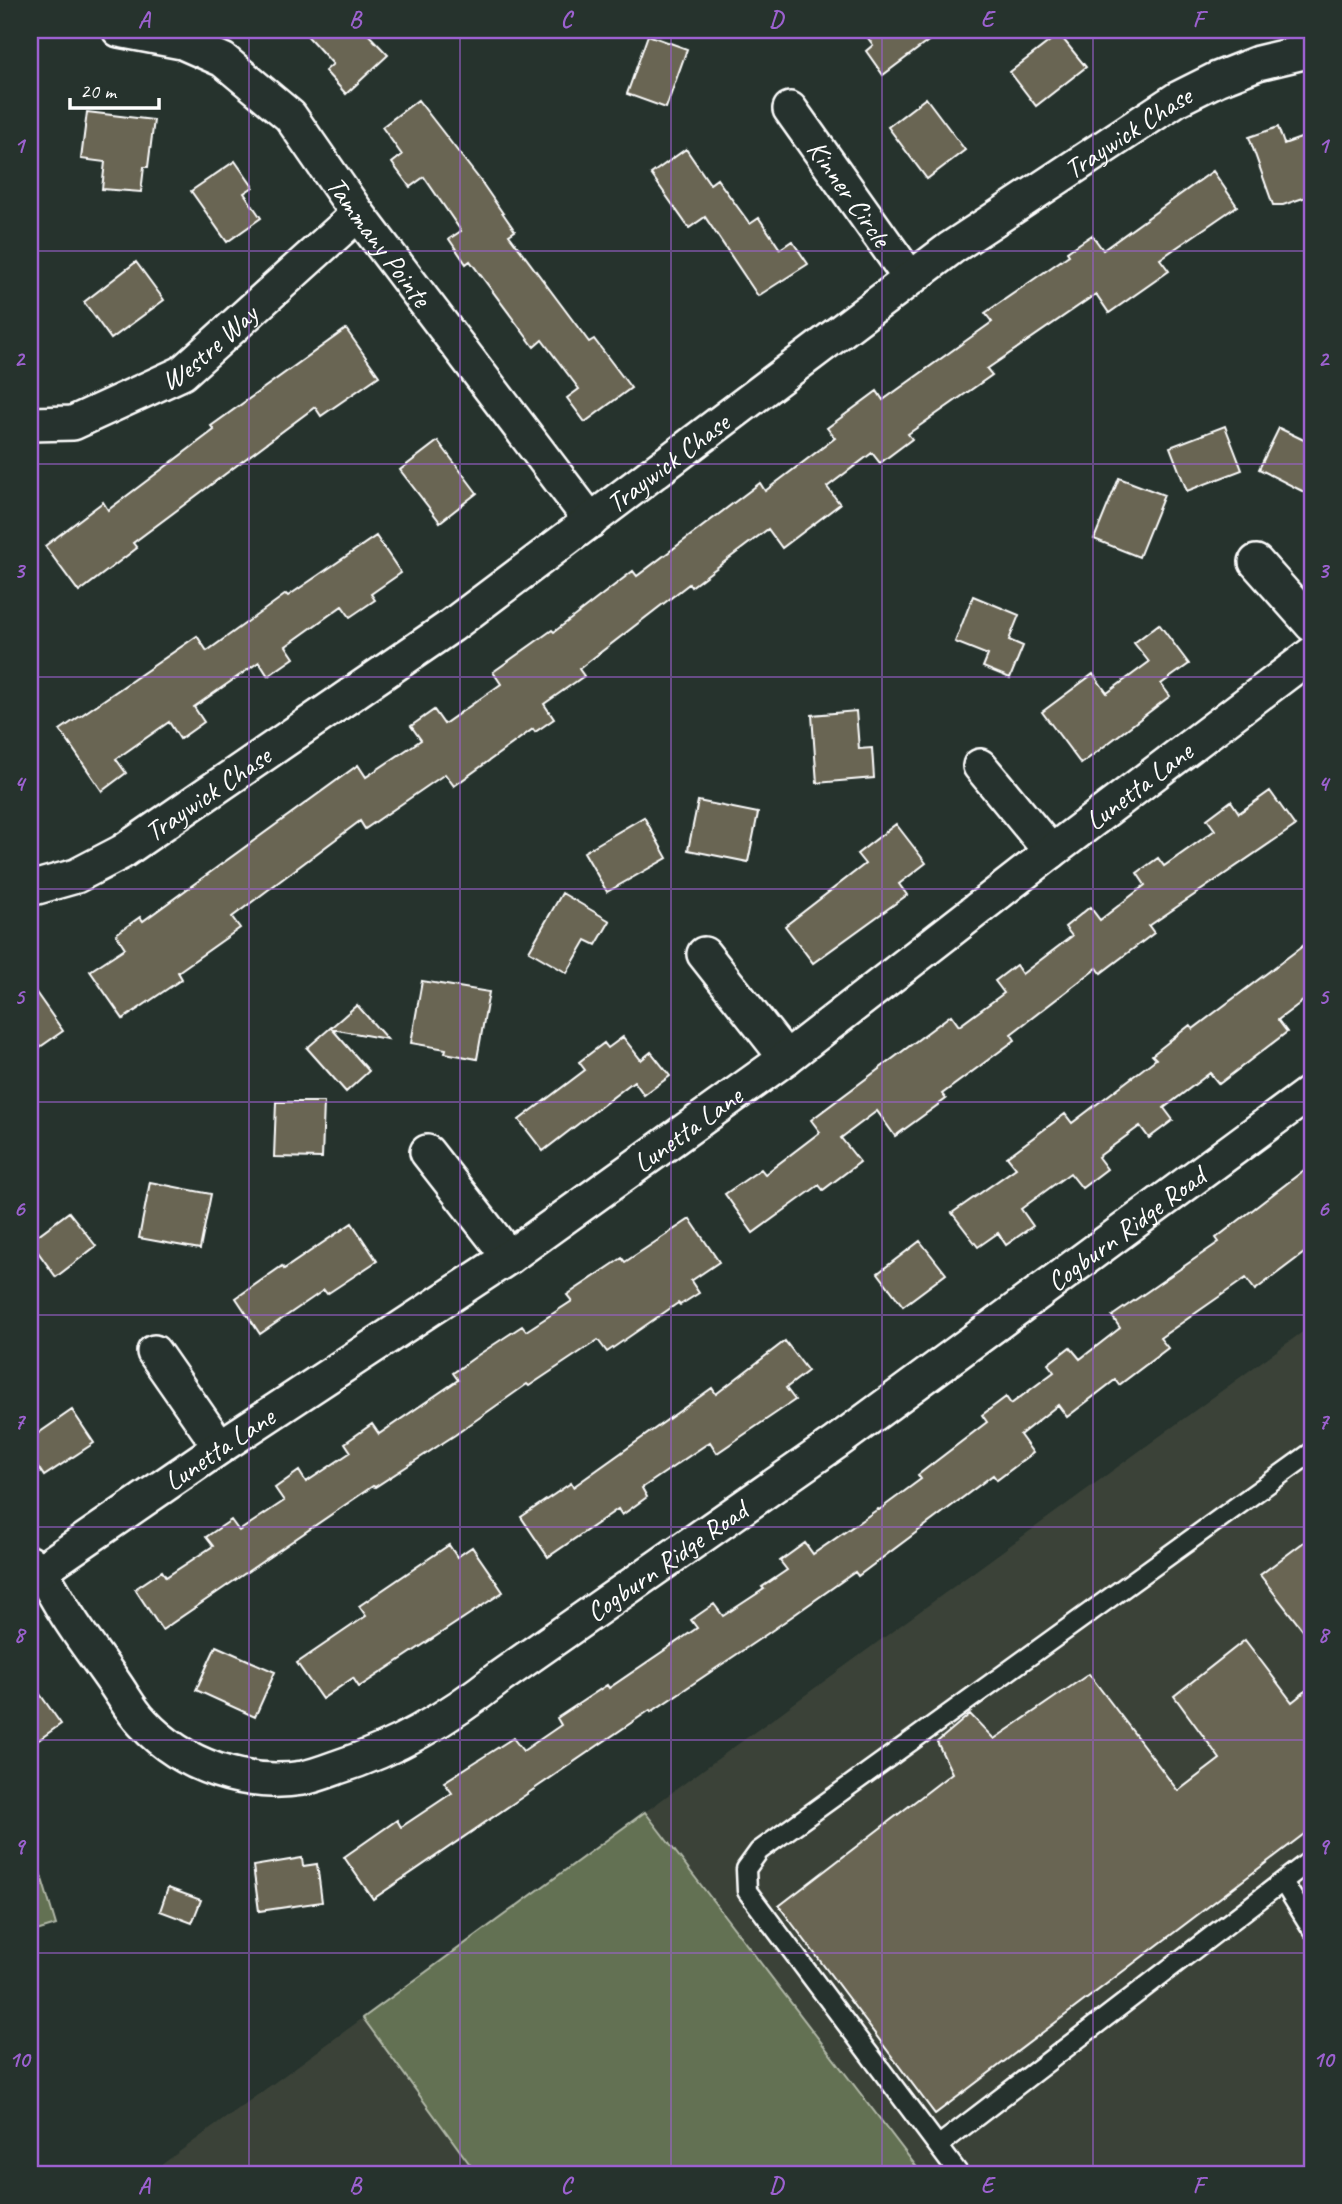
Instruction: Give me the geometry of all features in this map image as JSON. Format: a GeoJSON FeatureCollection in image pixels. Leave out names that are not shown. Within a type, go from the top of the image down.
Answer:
{"type":"FeatureCollection","features":[{"type":"Feature","properties":{"kind":"street","name":"Tammany Pointe"},"geometry":{"type":"LineString","coordinates":[[119,30],[182,42],[223,60],[290,116],[358,214],[591,520]]}},
{"type":"Feature","properties":{"kind":"street","name":"Traywick Chase"},"geometry":{"type":"LineString","coordinates":[[30,889],[76,876],[122,852],[452,626],[951,247],[1177,99],[1258,63],[1312,50]]}},
{"type":"Feature","properties":{"kind":"street","name":"Kinner Circle"},"geometry":{"type":"LineString","coordinates":[[790,109],[910,278]]}},
{"type":"Feature","properties":{"kind":"street","name":"Westre Way"},"geometry":{"type":"LineString","coordinates":[[30,424],[73,423],[183,373],[358,214]]}},
{"type":"Feature","properties":{"kind":"street"},"geometry":{"type":"LineString","coordinates":[[1256,562],[1312,625]]}},
{"type":"Feature","properties":{"kind":"street","name":"Lunetta Lane"},"geometry":{"type":"LineString","coordinates":[[35,1567],[509,1257],[786,1058],[1312,654]]}},
{"type":"Feature","properties":{"kind":"street"},"geometry":{"type":"LineString","coordinates":[[980,766],[1051,852]]}},
{"type":"Feature","properties":{"kind":"street"},"geometry":{"type":"LineString","coordinates":[[704,954],[786,1058]]}},
{"type":"Feature","properties":{"kind":"street","name":"Cogburn Ridge Road"},"geometry":{"type":"LineString","coordinates":[[35,1567],[143,1723],[177,1751],[217,1771],[260,1780],[304,1778],[346,1765],[427,1729],[465,1705],[835,1443],[1312,1091]]}},
{"type":"Feature","properties":{"kind":"street"},"geometry":{"type":"LineString","coordinates":[[427,1152],[509,1257]]}},
{"type":"Feature","properties":{"kind":"street"},"geometry":{"type":"LineString","coordinates":[[155,1352],[220,1447]]}},
{"type":"Feature","properties":{"kind":"lane"},"geometry":{"type":"LineString","coordinates":[[958,2174],[747,1891],[746,1869],[759,1851],[1312,1452]]}},
{"type":"Feature","properties":{"kind":"lane"},"geometry":{"type":"LineString","coordinates":[[938,2146],[1312,1859]]}},
{"type":"Feature","properties":{"kind":"lane"},"geometry":{"type":"LineString","coordinates":[[1283,1882],[1312,1929]]}},
{"type":"Feature","properties":{"kind":"shaded area"},"geometry":{"type":"Polygon","coordinates":[[[1312,1325],[1312,2174],[922,2174],[645,1812],[1312,1325]]]}},
{"type":"Feature","properties":{"kind":"shaded area"},"geometry":{"type":"Polygon","coordinates":[[[363,2018],[477,2174],[149,2174],[179,2152],[363,2018]]]}},
{"type":"Feature","properties":{"kind":"green space"},"geometry":{"type":"Polygon","coordinates":[[[645,1812],[922,2174],[477,2174],[363,2018],[645,1812]]]}},
{"type":"Feature","properties":{"kind":"green space"},"geometry":{"type":"Polygon","coordinates":[[[30,1839],[56,1925],[30,1933],[30,1839]]]}},
{"type":"Feature","properties":{"kind":"building"},"geometry":{"type":"Polygon","coordinates":[[[302,30],[364,30],[388,55],[346,94],[325,71],[333,64],[302,30]]]}},
{"type":"Feature","properties":{"kind":"building"},"geometry":{"type":"Polygon","coordinates":[[[862,30],[943,30],[883,75],[866,51],[873,45],[862,30]]]}},
{"type":"Feature","properties":{"kind":"building"},"geometry":{"type":"Polygon","coordinates":[[[1059,34],[1086,67],[1036,106],[1010,72],[1059,34]]]}},
{"type":"Feature","properties":{"kind":"building"},"geometry":{"type":"Polygon","coordinates":[[[648,35],[687,49],[666,108],[627,94],[648,35]]]}},
{"type":"Feature","properties":{"kind":"building"},"geometry":{"type":"Polygon","coordinates":[[[926,98],[965,150],[927,179],[888,127],[926,98]]]}},
{"type":"Feature","properties":{"kind":"building"},"geometry":{"type":"Polygon","coordinates":[[[418,100],[480,180],[515,231],[509,235],[589,342],[594,339],[631,388],[585,422],[567,398],[579,389],[542,340],[534,347],[470,261],[466,264],[449,239],[461,231],[424,177],[410,187],[392,163],[402,155],[382,127],[418,100]]]}},
{"type":"Feature","properties":{"kind":"building"},"geometry":{"type":"Polygon","coordinates":[[[87,112],[154,120],[148,167],[144,167],[141,192],[102,189],[105,162],[81,159],[87,112]]]}},
{"type":"Feature","properties":{"kind":"building"},"geometry":{"type":"Polygon","coordinates":[[[1278,127],[1284,144],[1312,134],[1312,195],[1283,205],[1273,205],[1249,137],[1278,127]]]}},
{"type":"Feature","properties":{"kind":"building"},"geometry":{"type":"Polygon","coordinates":[[[686,149],[710,184],[717,179],[750,224],[759,218],[780,249],[792,241],[808,264],[758,296],[705,217],[689,228],[651,174],[686,149]]]}},
{"type":"Feature","properties":{"kind":"building"},"geometry":{"type":"Polygon","coordinates":[[[235,161],[253,187],[244,193],[261,218],[227,242],[191,191],[235,161]]]}},
{"type":"Feature","properties":{"kind":"building"},"geometry":{"type":"Polygon","coordinates":[[[1213,171],[1237,206],[1160,259],[1169,271],[1109,313],[1096,294],[987,369],[992,375],[908,434],[912,439],[880,463],[872,453],[827,487],[840,504],[782,548],[768,529],[691,587],[689,584],[579,669],[584,676],[544,704],[554,719],[535,732],[533,729],[454,786],[445,774],[365,829],[360,821],[232,917],[240,928],[178,972],[182,979],[123,1019],[90,971],[125,948],[116,934],[140,917],[143,921],[358,765],[366,777],[421,740],[411,726],[434,710],[444,724],[501,684],[493,672],[552,630],[554,632],[633,571],[637,576],[760,483],[765,491],[835,438],[827,428],[877,391],[883,400],[992,322],[985,313],[1069,255],[1067,252],[1092,235],[1103,250],[1213,171]]]}},
{"type":"Feature","properties":{"kind":"building"},"geometry":{"type":"Polygon","coordinates":[[[136,262],[164,300],[111,339],[84,302],[136,262]]]}},
{"type":"Feature","properties":{"kind":"building"},"geometry":{"type":"Polygon","coordinates":[[[346,329],[379,376],[321,416],[315,407],[133,543],[137,548],[79,592],[45,546],[103,502],[108,510],[214,430],[211,426],[346,329]]]}},
{"type":"Feature","properties":{"kind":"building"},"geometry":{"type":"Polygon","coordinates":[[[1225,426],[1242,470],[1187,491],[1170,447],[1225,426]]]}},
{"type":"Feature","properties":{"kind":"building"},"geometry":{"type":"Polygon","coordinates":[[[1279,428],[1312,444],[1312,496],[1259,469],[1279,428]]]}},
{"type":"Feature","properties":{"kind":"building"},"geometry":{"type":"Polygon","coordinates":[[[438,441],[477,493],[440,522],[400,470],[438,441]]]}},
{"type":"Feature","properties":{"kind":"building"},"geometry":{"type":"Polygon","coordinates":[[[1119,478],[1164,495],[1139,557],[1094,539],[1119,478]]]}},
{"type":"Feature","properties":{"kind":"building"},"geometry":{"type":"Polygon","coordinates":[[[376,536],[401,573],[371,594],[375,600],[350,617],[342,606],[286,646],[294,658],[268,676],[259,662],[194,707],[204,722],[180,739],[169,722],[116,759],[126,773],[102,791],[60,730],[197,636],[207,651],[286,594],[288,596],[376,536]]]}},
{"type":"Feature","properties":{"kind":"building"},"geometry":{"type":"Polygon","coordinates":[[[973,596],[1019,615],[1009,640],[1023,646],[1010,678],[983,667],[988,655],[955,642],[973,596]]]}},
{"type":"Feature","properties":{"kind":"building"},"geometry":{"type":"Polygon","coordinates":[[[1159,624],[1189,664],[1161,684],[1170,696],[1081,764],[1042,712],[1093,674],[1107,693],[1149,662],[1134,643],[1159,624]]]}},
{"type":"Feature","properties":{"kind":"building"},"geometry":{"type":"Polygon","coordinates":[[[856,711],[859,749],[872,748],[874,778],[817,783],[812,715],[856,711]]]}},
{"type":"Feature","properties":{"kind":"building"},"geometry":{"type":"Polygon","coordinates":[[[1270,791],[1295,826],[1149,926],[1154,933],[1101,973],[1097,968],[1011,1034],[1015,1040],[942,1094],[946,1099],[895,1136],[877,1111],[841,1138],[860,1162],[823,1190],[819,1185],[753,1233],[725,1194],[761,1169],[765,1174],[820,1132],[811,1120],[951,1015],[959,1026],[1004,993],[995,981],[1016,965],[1022,974],[1072,936],[1065,927],[1090,907],[1100,920],[1145,885],[1137,873],[1158,858],[1164,866],[1215,830],[1207,819],[1231,801],[1239,813],[1270,791]]]}},
{"type":"Feature","properties":{"kind":"building"},"geometry":{"type":"Polygon","coordinates":[[[698,801],[758,813],[748,862],[688,850],[698,801]]]}},
{"type":"Feature","properties":{"kind":"building"},"geometry":{"type":"Polygon","coordinates":[[[644,817],[667,858],[607,892],[584,852],[644,817]]]}},
{"type":"Feature","properties":{"kind":"building"},"geometry":{"type":"Polygon","coordinates":[[[896,824],[926,863],[899,884],[907,895],[813,963],[785,926],[865,864],[857,854],[896,824]]]}},
{"type":"Feature","properties":{"kind":"building"},"geometry":{"type":"Polygon","coordinates":[[[562,893],[610,921],[596,945],[586,940],[567,973],[529,951],[562,893]]]}},
{"type":"Feature","properties":{"kind":"building"},"geometry":{"type":"Polygon","coordinates":[[[1312,939],[1312,994],[1278,1020],[1287,1032],[1219,1084],[1210,1073],[1164,1108],[1173,1120],[1149,1138],[1140,1126],[1098,1157],[1107,1169],[1082,1188],[1070,1173],[1021,1209],[1033,1226],[1006,1245],[998,1233],[978,1247],[952,1213],[1016,1168],[1007,1157],[1065,1114],[1072,1123],[1156,1059],[1152,1055],[1190,1025],[1193,1029],[1312,939]]]}},
{"type":"Feature","properties":{"kind":"building"},"geometry":{"type":"Polygon","coordinates":[[[422,981],[489,992],[477,1059],[445,1053],[446,1049],[411,1043],[422,981]]]}},
{"type":"Feature","properties":{"kind":"building"},"geometry":{"type":"Polygon","coordinates":[[[30,984],[63,1031],[30,1054],[30,984]]]}},
{"type":"Feature","properties":{"kind":"building"},"geometry":{"type":"Polygon","coordinates":[[[357,1005],[387,1039],[332,1029],[369,1071],[346,1092],[307,1048],[357,1005]]]}},
{"type":"Feature","properties":{"kind":"building"},"geometry":{"type":"Polygon","coordinates":[[[623,1037],[641,1060],[651,1052],[670,1076],[644,1095],[634,1081],[543,1151],[519,1120],[585,1070],[579,1062],[604,1043],[608,1048],[623,1037]]]}},
{"type":"Feature","properties":{"kind":"building"},"geometry":{"type":"Polygon","coordinates":[[[276,1102],[324,1102],[322,1158],[274,1157],[276,1102]]]}},
{"type":"Feature","properties":{"kind":"building"},"geometry":{"type":"Polygon","coordinates":[[[1303,1171],[1312,1183],[1312,1247],[1255,1290],[1246,1278],[1160,1338],[1168,1348],[1119,1385],[1115,1380],[1067,1417],[1058,1405],[1020,1435],[1033,1453],[997,1480],[993,1475],[858,1576],[855,1572],[373,1899],[344,1857],[397,1820],[401,1827],[452,1793],[444,1782],[513,1738],[523,1751],[561,1725],[557,1718],[607,1685],[609,1688],[697,1628],[691,1620],[714,1604],[723,1616],[764,1589],[762,1587],[787,1570],[780,1561],[805,1543],[813,1554],[879,1510],[921,1479],[918,1475],[987,1422],[982,1415],[1006,1397],[1011,1404],[1054,1372],[1048,1364],[1070,1347],[1080,1359],[1120,1328],[1112,1316],[1219,1242],[1216,1238],[1303,1171]]]}},
{"type":"Feature","properties":{"kind":"building"},"geometry":{"type":"Polygon","coordinates":[[[150,1182],[211,1194],[200,1249],[139,1238],[150,1182]]]}},
{"type":"Feature","properties":{"kind":"building"},"geometry":{"type":"Polygon","coordinates":[[[69,1212],[96,1246],[56,1277],[30,1241],[69,1212]]]}},
{"type":"Feature","properties":{"kind":"building"},"geometry":{"type":"Polygon","coordinates":[[[690,1219],[719,1262],[691,1281],[699,1293],[680,1305],[678,1303],[607,1352],[598,1340],[529,1386],[527,1384],[162,1630],[135,1589],[162,1571],[166,1577],[213,1546],[206,1537],[231,1520],[239,1531],[284,1501],[275,1488],[299,1471],[306,1482],[351,1452],[345,1443],[372,1424],[379,1434],[458,1380],[453,1373],[478,1355],[522,1326],[526,1331],[572,1301],[567,1295],[622,1258],[625,1262],[690,1219]]]}},
{"type":"Feature","properties":{"kind":"building"},"geometry":{"type":"Polygon","coordinates":[[[352,1223],[377,1261],[327,1294],[324,1290],[260,1334],[236,1298],[352,1223]]]}},
{"type":"Feature","properties":{"kind":"building"},"geometry":{"type":"Polygon","coordinates":[[[920,1241],[946,1274],[903,1306],[878,1273],[920,1241]]]}},
{"type":"Feature","properties":{"kind":"building"},"geometry":{"type":"Polygon","coordinates":[[[785,1341],[808,1371],[786,1388],[795,1400],[717,1453],[710,1442],[642,1488],[647,1497],[622,1515],[618,1509],[548,1557],[521,1517],[571,1483],[573,1487],[712,1388],[716,1394],[785,1341]]]}},
{"type":"Feature","properties":{"kind":"building"},"geometry":{"type":"Polygon","coordinates":[[[72,1410],[94,1443],[44,1476],[30,1455],[30,1439],[72,1410]]]}},
{"type":"Feature","properties":{"kind":"building"},"geometry":{"type":"Polygon","coordinates":[[[1312,1536],[1312,1642],[1260,1575],[1312,1536]]]}},
{"type":"Feature","properties":{"kind":"building"},"geometry":{"type":"Polygon","coordinates":[[[449,1545],[457,1557],[472,1547],[503,1592],[359,1687],[353,1678],[322,1699],[297,1663],[366,1616],[359,1606],[449,1545]]]}},
{"type":"Feature","properties":{"kind":"building"},"geometry":{"type":"Polygon","coordinates":[[[1245,1640],[1292,1702],[1312,1686],[1312,1828],[935,2114],[779,1906],[952,1773],[937,1742],[970,1714],[994,1739],[1089,1674],[1178,1791],[1220,1759],[1174,1696],[1245,1640]]]}},
{"type":"Feature","properties":{"kind":"building"},"geometry":{"type":"Polygon","coordinates":[[[216,1646],[275,1672],[255,1717],[196,1690],[216,1646]]]}},
{"type":"Feature","properties":{"kind":"building"},"geometry":{"type":"Polygon","coordinates":[[[30,1680],[61,1724],[30,1746],[30,1680]]]}},
{"type":"Feature","properties":{"kind":"building"},"geometry":{"type":"Polygon","coordinates":[[[302,1858],[303,1866],[317,1864],[322,1902],[259,1911],[253,1866],[302,1858]]]}},
{"type":"Feature","properties":{"kind":"building"},"geometry":{"type":"Polygon","coordinates":[[[168,1888],[201,1900],[192,1923],[160,1911],[168,1888]]]}}]}
